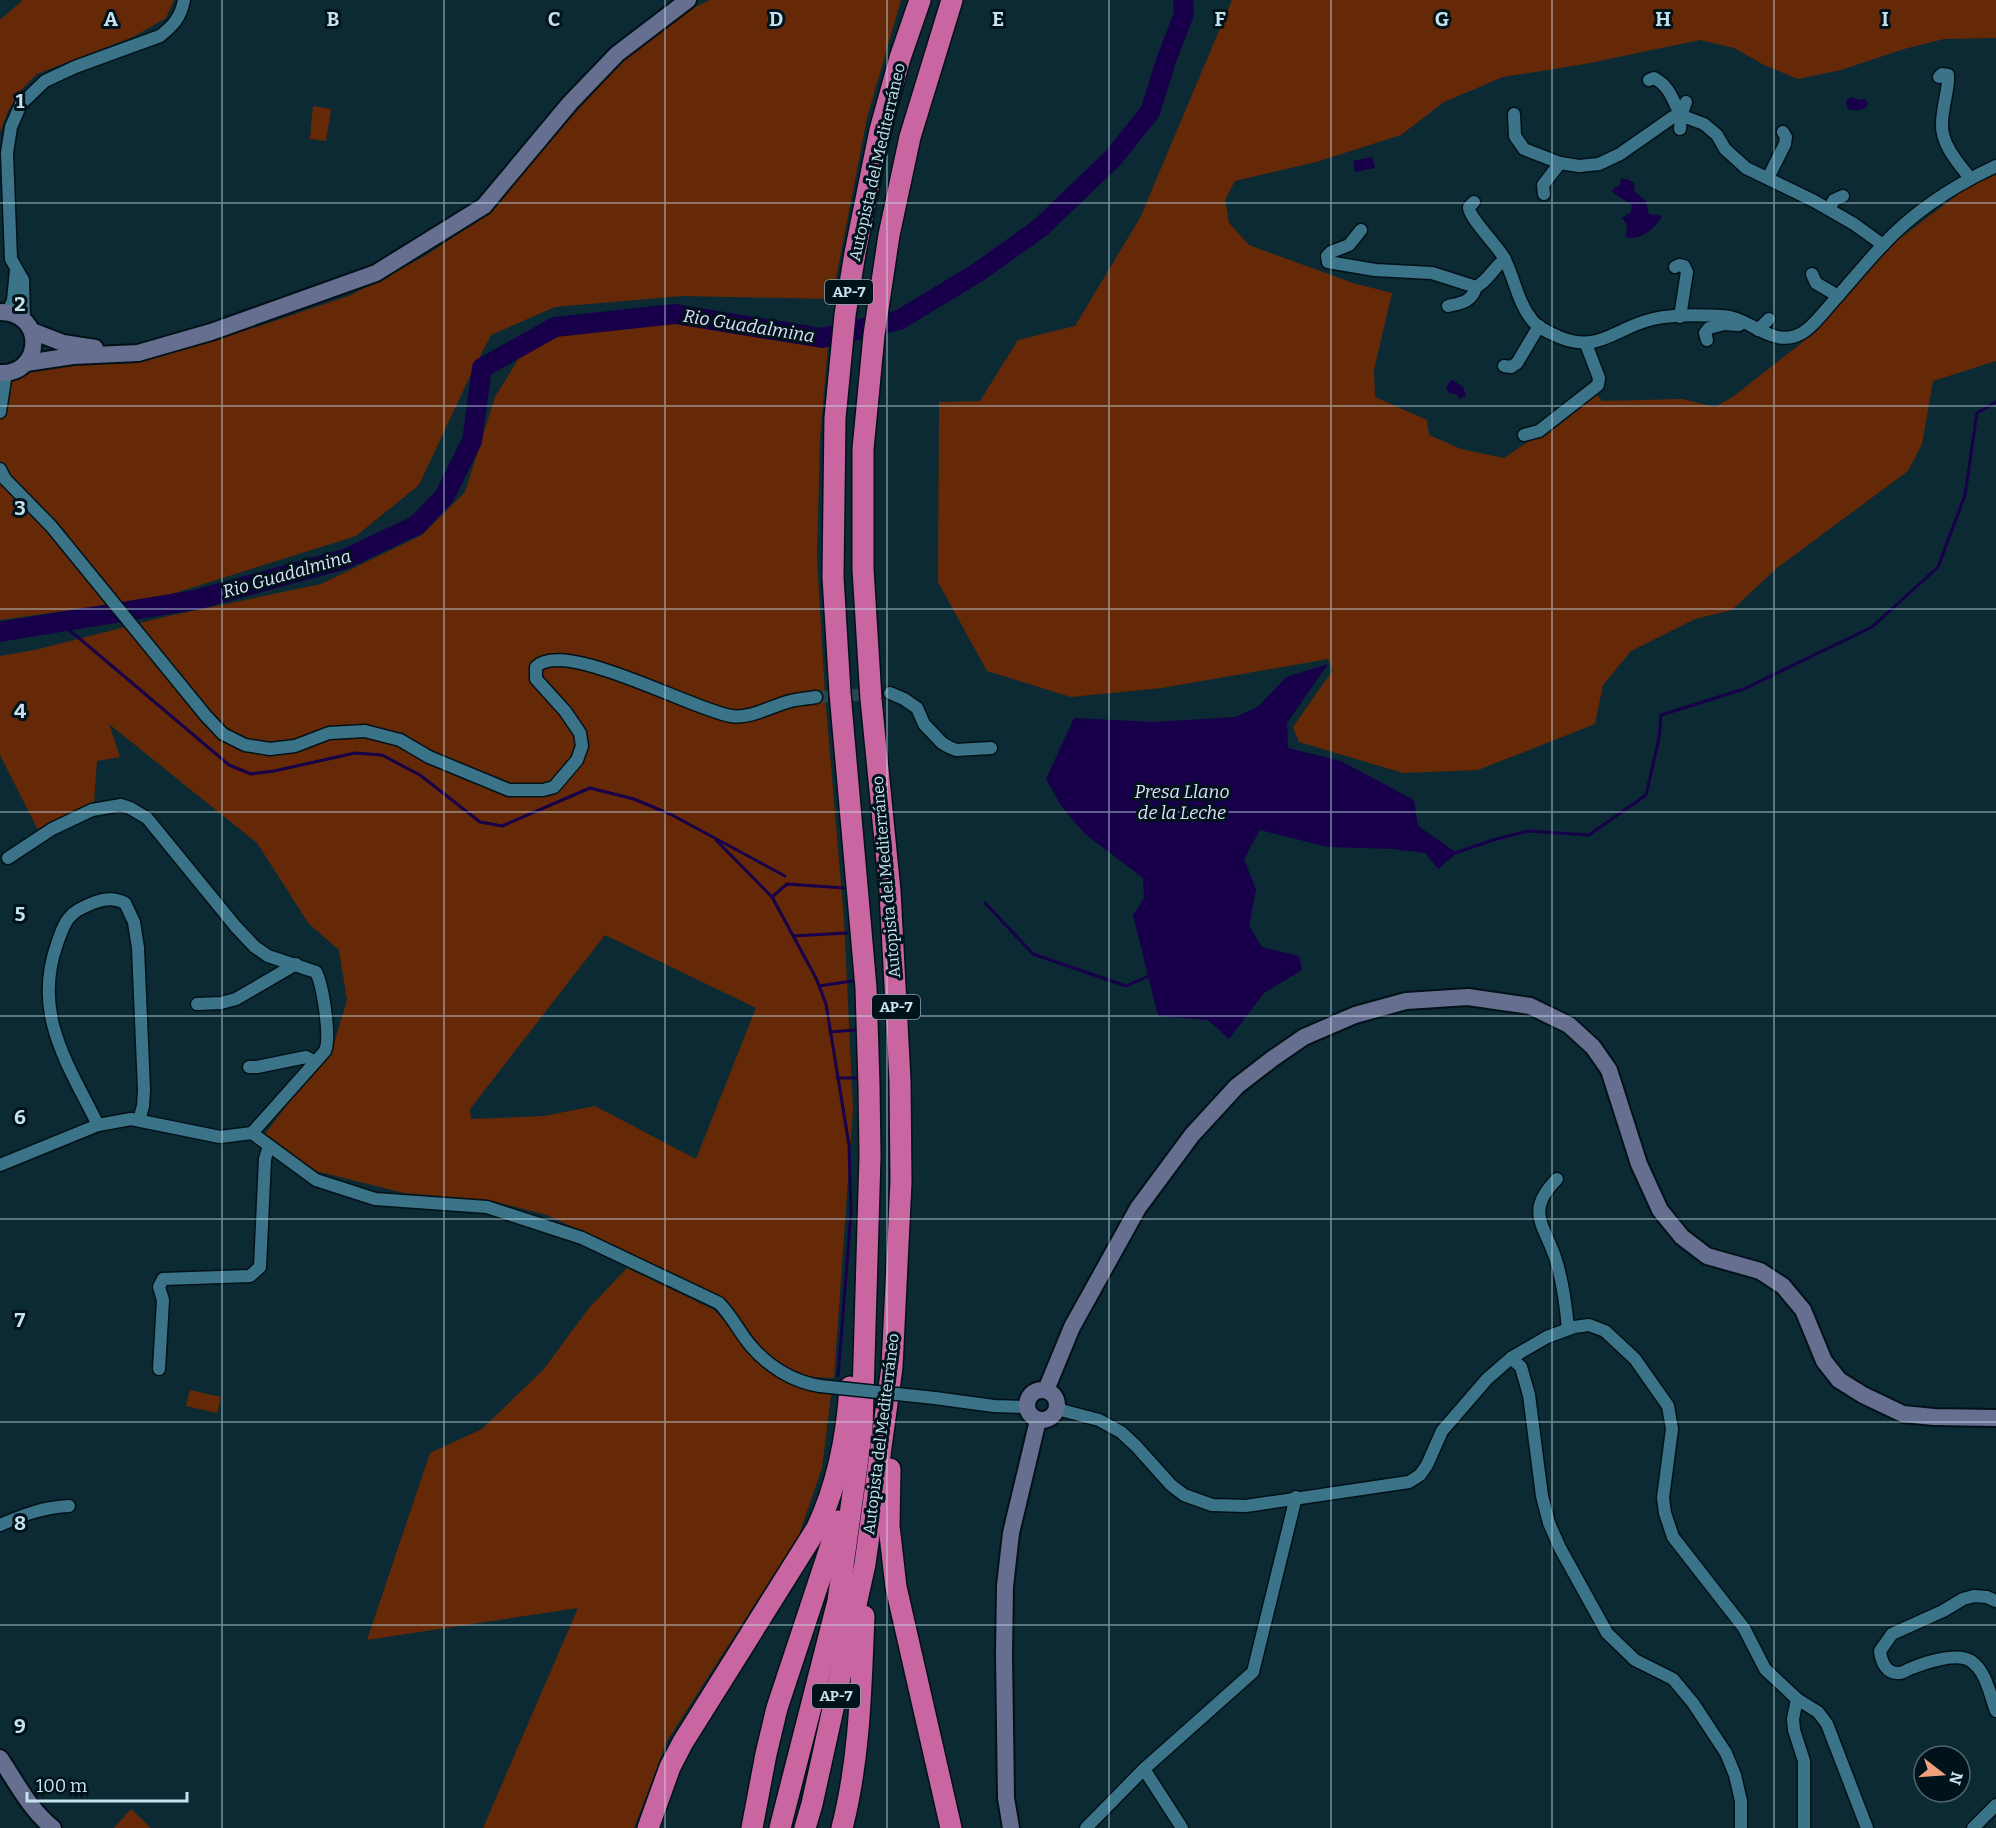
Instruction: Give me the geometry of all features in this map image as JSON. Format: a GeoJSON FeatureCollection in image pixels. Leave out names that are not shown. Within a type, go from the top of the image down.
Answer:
{"type":"FeatureCollection","features":[{"type":"Feature","properties":{"kind":"highway","name":"Autopista del Mediterráneo"},"geometry":{"type":"LineString","coordinates":[[780,1828],[837,1601],[862,1429],[870,1156],[866,988],[833,589],[833,457],[838,378],[855,254],[880,130],[900,58],[920,0]]}},
{"type":"Feature","properties":{"kind":"highway","name":"Autopista del Mediterráneo"},"geometry":{"type":"LineString","coordinates":[[805,1828],[866,1564],[892,1367],[901,1182],[900,1080],[890,891],[871,699],[864,599],[863,449],[889,235],[910,137],[952,0]]}},
{"type":"Feature","properties":{"kind":"highway"},"geometry":{"type":"LineString","coordinates":[[648,1828],[662,1785],[683,1742],[808,1544],[831,1495],[841,1460],[849,1404],[856,1251],[870,1156]]}},
{"type":"Feature","properties":{"kind":"highway"},"geometry":{"type":"LineString","coordinates":[[752,1828],[777,1708],[838,1526],[855,1401],[864,1357]]}},
{"type":"Feature","properties":{"kind":"highway"},"geometry":{"type":"LineString","coordinates":[[892,1367],[889,1526],[895,1577],[912,1662],[951,1828]]}},
{"type":"Feature","properties":{"kind":"highway"},"geometry":{"type":"LineString","coordinates":[[842,1828],[853,1777],[861,1702],[866,1564]]}},
{"type":"Feature","properties":{"kind":"highway"},"geometry":{"type":"LineString","coordinates":[[810,1652],[823,1573]]}},
{"type":"Feature","properties":{"kind":"highway"},"geometry":{"type":"LineString","coordinates":[[760,1828],[773,1761],[787,1716],[810,1652],[837,1601]]}},
{"type":"Feature","properties":{"kind":"highway"},"geometry":{"type":"LineString","coordinates":[[830,1828],[861,1702]]}},
{"type":"Feature","properties":{"kind":"street"},"geometry":{"type":"LineString","coordinates":[[167,344],[96,348],[63,342],[4,312],[14,300],[16,270],[11,252],[4,153],[11,127],[21,104],[34,89],[45,81],[75,67],[160,36],[179,18],[184,0]]}},
{"type":"Feature","properties":{"kind":"street"},"geometry":{"type":"LineString","coordinates":[[26,363],[74,356],[138,353],[211,332],[376,273],[484,206],[570,104],[617,54],[688,0]]}},
{"type":"Feature","properties":{"kind":"street"},"geometry":{"type":"LineString","coordinates":[[1939,77],[1942,74],[1948,75],[1946,111],[1941,124],[1941,140],[1970,178]]}},
{"type":"Feature","properties":{"kind":"street"},"geometry":{"type":"LineString","coordinates":[[1649,80],[1656,78],[1668,89],[1681,116]]}},
{"type":"Feature","properties":{"kind":"street"},"geometry":{"type":"LineString","coordinates":[[1680,129],[1681,116],[1686,102]]}},
{"type":"Feature","properties":{"kind":"street"},"geometry":{"type":"LineString","coordinates":[[1513,114],[1518,143],[1531,152],[1579,166],[1599,164],[1620,154],[1673,117],[1681,116],[1704,124],[1717,135],[1725,149],[1746,168],[1829,209],[1883,245]]}},
{"type":"Feature","properties":{"kind":"street"},"geometry":{"type":"LineString","coordinates":[[1768,178],[1786,140]]}},
{"type":"Feature","properties":{"kind":"street"},"geometry":{"type":"LineString","coordinates":[[1544,194],[1543,185],[1560,162]]}},
{"type":"Feature","properties":{"kind":"street"},"geometry":{"type":"LineString","coordinates":[[1474,202],[1469,207],[1470,214],[1496,244],[1505,259],[1522,305],[1539,326],[1569,341],[1586,344],[1630,334],[1653,319],[1725,316],[1764,334],[1784,338],[1802,333],[1816,321],[1883,245],[1912,217],[1970,178],[1996,166]]}},
{"type":"Feature","properties":{"kind":"street"},"geometry":{"type":"LineString","coordinates":[[1829,209],[1834,200],[1843,196]]}},
{"type":"Feature","properties":{"kind":"street"},"geometry":{"type":"LineString","coordinates":[[1361,230],[1349,245],[1329,252],[1328,262],[1375,270],[1432,273],[1476,287]]}},
{"type":"Feature","properties":{"kind":"street"},"geometry":{"type":"LineString","coordinates":[[1448,306],[1472,297],[1476,287],[1482,284],[1497,265],[1505,259]]}},
{"type":"Feature","properties":{"kind":"street"},"geometry":{"type":"LineString","coordinates":[[1675,267],[1679,265],[1685,268],[1688,279],[1680,317]]}},
{"type":"Feature","properties":{"kind":"street"},"geometry":{"type":"LineString","coordinates":[[0,411],[3,373],[20,368],[26,363],[34,348],[28,325],[23,280],[16,270]]}},
{"type":"Feature","properties":{"kind":"street"},"geometry":{"type":"LineString","coordinates":[[1812,274],[1816,283],[1838,296]]}},
{"type":"Feature","properties":{"kind":"street"},"geometry":{"type":"LineString","coordinates":[[1707,340],[1705,333],[1709,328],[1724,324],[1753,327],[1769,319]]}},
{"type":"Feature","properties":{"kind":"street"},"geometry":{"type":"LineString","coordinates":[[1504,366],[1511,367],[1517,363],[1539,326]]}},
{"type":"Feature","properties":{"kind":"street"},"geometry":{"type":"LineString","coordinates":[[1524,435],[1539,430],[1598,385],[1599,378],[1586,344]]}},
{"type":"Feature","properties":{"kind":"street"},"geometry":{"type":"LineString","coordinates":[[0,469],[5,479],[51,526],[206,716],[223,734],[245,745],[270,749],[295,746],[329,734],[365,731],[400,740],[429,758],[509,789],[543,790],[554,787],[577,760],[582,746],[580,733],[536,679],[536,667],[541,662],[559,658],[585,664],[639,681],[704,709],[733,717],[764,711],[786,702],[816,697]]}},
{"type":"Feature","properties":{"kind":"street"},"geometry":{"type":"LineString","coordinates":[[890,693],[916,708],[924,724],[949,747],[956,750],[991,748]]}},
{"type":"Feature","properties":{"kind":"street"},"geometry":{"type":"LineString","coordinates":[[0,1165],[98,1125],[131,1119],[220,1137],[252,1133],[315,1062],[328,1044],[325,1004],[316,972],[268,956],[255,947],[147,818],[130,808],[121,805],[92,810],[52,829],[8,858]]}},
{"type":"Feature","properties":{"kind":"street"},"geometry":{"type":"LineString","coordinates":[[98,1125],[55,1036],[49,1011],[49,974],[55,948],[68,918],[78,909],[111,898],[125,903],[134,922],[138,948],[144,1090],[139,1120]]}},
{"type":"Feature","properties":{"kind":"street"},"geometry":{"type":"LineString","coordinates":[[197,1004],[221,1003],[236,999],[296,964]]}},
{"type":"Feature","properties":{"kind":"street"},"geometry":{"type":"LineString","coordinates":[[1046,1390],[1072,1327],[1138,1208],[1192,1135],[1237,1086],[1304,1037],[1355,1015],[1406,1001],[1468,997],[1530,1006],[1569,1025],[1593,1047],[1609,1070],[1639,1164],[1660,1210],[1682,1237],[1707,1256],[1760,1271],[1784,1286],[1803,1310],[1824,1361],[1839,1380],[1863,1395],[1903,1414],[1996,1418]]}},
{"type":"Feature","properties":{"kind":"street"},"geometry":{"type":"LineString","coordinates":[[249,1067],[306,1057],[315,1062]]}},
{"type":"Feature","properties":{"kind":"street"},"geometry":{"type":"LineString","coordinates":[[252,1133],[316,1179],[375,1199],[487,1207],[582,1238],[719,1303],[749,1344],[772,1367],[811,1385],[994,1406],[1027,1407]]}},
{"type":"Feature","properties":{"kind":"street"},"geometry":{"type":"LineString","coordinates":[[159,1369],[163,1300],[159,1287],[163,1279],[250,1276],[260,1268],[265,1159],[269,1146]]}},
{"type":"Feature","properties":{"kind":"street"},"geometry":{"type":"LineString","coordinates":[[1557,1179],[1542,1198],[1540,1219],[1542,1229],[1555,1257],[1565,1293],[1568,1329]]}},
{"type":"Feature","properties":{"kind":"street"},"geometry":{"type":"LineString","coordinates":[[1057,1409],[1099,1420],[1121,1432],[1171,1485],[1184,1495],[1226,1507],[1246,1506],[1409,1482],[1427,1465],[1442,1431],[1487,1379],[1511,1358],[1547,1337],[1568,1329],[1589,1325],[1605,1331],[1635,1359],[1668,1406],[1672,1429],[1663,1498],[1673,1537],[1744,1628],[1765,1669],[1797,1699],[1818,1712],[1827,1724],[1867,1828]]}},
{"type":"Feature","properties":{"kind":"street"},"geometry":{"type":"LineString","coordinates":[[1511,1358],[1521,1367],[1529,1395],[1542,1496],[1549,1523],[1560,1548],[1607,1633],[1635,1660],[1673,1679],[1726,1753],[1735,1775],[1741,1801],[1741,1828]]}},
{"type":"Feature","properties":{"kind":"street"},"geometry":{"type":"LineString","coordinates":[[1046,1390],[1055,1397],[1057,1409],[1049,1418],[1038,1420],[1028,1413],[1027,1401],[1034,1392],[1046,1390]]}},
{"type":"Feature","properties":{"kind":"street"},"geometry":{"type":"LineString","coordinates":[[1011,1828],[1006,1798],[1005,1586],[1011,1533],[1038,1420]]}},
{"type":"Feature","properties":{"kind":"street"},"geometry":{"type":"LineString","coordinates":[[1086,1828],[1144,1769],[1253,1671],[1296,1497]]}},
{"type":"Feature","properties":{"kind":"street"},"geometry":{"type":"LineString","coordinates":[[0,1524],[27,1513],[52,1507],[69,1506]]}},
{"type":"Feature","properties":{"kind":"street"},"geometry":{"type":"LineString","coordinates":[[1996,1601],[1987,1597],[1974,1596],[1963,1599],[1943,1611],[1892,1634],[1880,1651],[1881,1661],[1888,1670],[1898,1674],[1935,1661],[1958,1657],[1969,1659],[1977,1666],[1986,1682],[1996,1711]]}},
{"type":"Feature","properties":{"kind":"street"},"geometry":{"type":"LineString","coordinates":[[1797,1699],[1793,1719],[1794,1730],[1804,1761],[1804,1828]]}},
{"type":"Feature","properties":{"kind":"street"},"geometry":{"type":"LineString","coordinates":[[0,1758],[28,1800],[44,1821],[53,1828]]}},
{"type":"Feature","properties":{"kind":"street"},"geometry":{"type":"LineString","coordinates":[[1144,1769],[1182,1828]]}},
{"type":"Feature","properties":{"kind":"street"},"geometry":{"type":"LineString","coordinates":[[1973,1828],[1996,1805]]}},
{"type":"Feature","properties":{"kind":"shaded area"},"geometry":{"type":"Polygon","coordinates":[[[23,0],[174,0],[166,18],[135,36],[37,74],[21,90],[8,111],[0,132],[0,20],[23,0]]]}},
{"type":"Feature","properties":{"kind":"shaded area"},"geometry":{"type":"Polygon","coordinates":[[[710,0],[901,0],[867,118],[832,299],[682,296],[555,307],[491,335],[419,485],[356,536],[162,597],[0,620],[0,381],[17,379],[49,363],[154,354],[257,327],[351,295],[425,256],[490,213],[550,141],[624,59],[693,8],[710,0]]]}},
{"type":"Feature","properties":{"kind":"shaded area"},"geometry":{"type":"Polygon","coordinates":[[[1232,0],[1996,0],[1996,38],[1944,39],[1904,49],[1841,70],[1798,79],[1764,65],[1734,48],[1700,40],[1585,64],[1503,77],[1444,102],[1401,135],[1316,162],[1235,181],[1225,200],[1229,223],[1249,245],[1353,283],[1392,293],[1374,370],[1375,397],[1427,420],[1429,435],[1461,449],[1504,458],[1597,395],[1602,401],[1682,399],[1715,407],[1734,396],[1804,341],[1890,246],[1969,186],[1996,175],[1996,361],[1933,381],[1922,444],[1908,471],[1777,568],[1732,610],[1695,619],[1631,651],[1603,685],[1595,724],[1478,770],[1403,773],[1299,742],[1293,727],[1333,670],[1328,659],[1162,688],[1071,697],[987,671],[938,582],[939,402],[980,401],[1018,340],[1075,326],[1140,218],[1232,0]]]}},
{"type":"Feature","properties":{"kind":"shaded area"},"geometry":{"type":"Polygon","coordinates":[[[313,106],[331,109],[326,141],[310,139],[313,106]]]}},
{"type":"Feature","properties":{"kind":"shaded area"},"geometry":{"type":"Polygon","coordinates":[[[671,321],[828,345],[820,439],[817,559],[825,694],[844,920],[853,1109],[834,1378],[812,1377],[780,1366],[754,1340],[733,1310],[715,1294],[547,1215],[488,1200],[404,1193],[316,1171],[263,1137],[335,1040],[347,1000],[339,950],[309,924],[257,843],[109,724],[120,757],[97,761],[94,803],[39,832],[0,755],[0,656],[39,649],[164,617],[321,584],[422,535],[465,492],[495,397],[519,358],[564,333],[671,321]],[[605,935],[470,1109],[471,1119],[544,1116],[595,1106],[696,1159],[756,1008],[605,935]]]}},
{"type":"Feature","properties":{"kind":"shaded area"},"geometry":{"type":"Polygon","coordinates":[[[627,1268],[714,1310],[777,1377],[831,1395],[822,1468],[799,1535],[667,1741],[634,1828],[483,1828],[578,1608],[367,1640],[430,1453],[482,1429],[543,1370],[589,1308],[627,1268]]]}},
{"type":"Feature","properties":{"kind":"shaded area"},"geometry":{"type":"Polygon","coordinates":[[[190,1390],[221,1397],[217,1413],[186,1406],[190,1390]]]}},
{"type":"Feature","properties":{"kind":"shaded area"},"geometry":{"type":"Polygon","coordinates":[[[131,1809],[151,1828],[114,1828],[131,1809]]]}},
{"type":"Feature","properties":{"kind":"water"},"geometry":{"type":"Polygon","coordinates":[[[1851,97],[1865,99],[1868,104],[1859,110],[1848,109],[1847,99],[1851,97]]]}},
{"type":"Feature","properties":{"kind":"water"},"geometry":{"type":"Polygon","coordinates":[[[1372,157],[1375,168],[1355,172],[1353,161],[1372,157]]]}},
{"type":"Feature","properties":{"kind":"water"},"geometry":{"type":"Polygon","coordinates":[[[1621,179],[1634,183],[1635,192],[1646,201],[1649,214],[1662,216],[1642,236],[1626,237],[1627,225],[1622,218],[1631,212],[1632,205],[1612,192],[1620,185],[1621,179]]]}},
{"type":"Feature","properties":{"kind":"water"},"geometry":{"type":"Polygon","coordinates":[[[1453,380],[1463,387],[1466,396],[1460,399],[1457,395],[1448,392],[1446,388],[1453,380]]]}},
{"type":"Feature","properties":{"kind":"water","name":"Presa Llano de la Leche"},"geometry":{"type":"Polygon","coordinates":[[[1328,664],[1287,723],[1288,748],[1341,761],[1414,800],[1418,826],[1457,853],[1438,869],[1425,853],[1393,849],[1328,847],[1260,830],[1244,859],[1256,889],[1249,926],[1262,947],[1299,956],[1302,970],[1264,993],[1229,1039],[1208,1020],[1158,1016],[1133,915],[1144,898],[1143,878],[1084,833],[1062,807],[1046,779],[1074,718],[1153,722],[1235,717],[1258,707],[1286,677],[1328,664]]]}},
{"type":"Feature","properties":{"kind":"waterway","name":"Rio Guadalmina"},"geometry":{"type":"LineString","coordinates":[[0,632],[195,600],[345,559],[417,525],[444,497],[472,441],[482,368],[555,327],[675,314],[822,338],[899,320],[977,273],[1040,228],[1113,158],[1150,112],[1184,14],[1183,0]]}},
{"type":"Feature","properties":{"kind":"waterway"},"geometry":{"type":"LineString","coordinates":[[1455,853],[1528,831],[1589,835],[1646,795],[1659,738],[1661,715],[1744,689],[1872,627],[1938,567],[1965,495],[1977,413],[1996,402]]}},
{"type":"Feature","properties":{"kind":"waterway"},"geometry":{"type":"LineString","coordinates":[[60,622],[229,765],[251,774],[355,753],[382,755],[420,775],[480,822],[502,826],[590,788],[634,799],[672,815],[785,876]]}},
{"type":"Feature","properties":{"kind":"waterway"},"geometry":{"type":"LineString","coordinates":[[716,840],[772,897],[816,978],[826,1004],[849,1145],[851,1212],[838,1376]]}},
{"type":"Feature","properties":{"kind":"waterway"},"geometry":{"type":"LineString","coordinates":[[772,897],[787,884],[844,888]]}},
{"type":"Feature","properties":{"kind":"waterway"},"geometry":{"type":"LineString","coordinates":[[985,903],[1033,954],[1126,986],[1151,975]]}},
{"type":"Feature","properties":{"kind":"waterway"},"geometry":{"type":"LineString","coordinates":[[793,936],[847,933]]}},
{"type":"Feature","properties":{"kind":"waterway"},"geometry":{"type":"LineString","coordinates":[[819,986],[852,981]]}},
{"type":"Feature","properties":{"kind":"waterway"},"geometry":{"type":"LineString","coordinates":[[830,1032],[855,1030]]}},
{"type":"Feature","properties":{"kind":"waterway"},"geometry":{"type":"LineString","coordinates":[[837,1078],[856,1078]]}},
{"type":"Feature","properties":{"kind":"tunnel"},"geometry":{"type":"LineString","coordinates":[[816,697],[890,693]]}}]}
